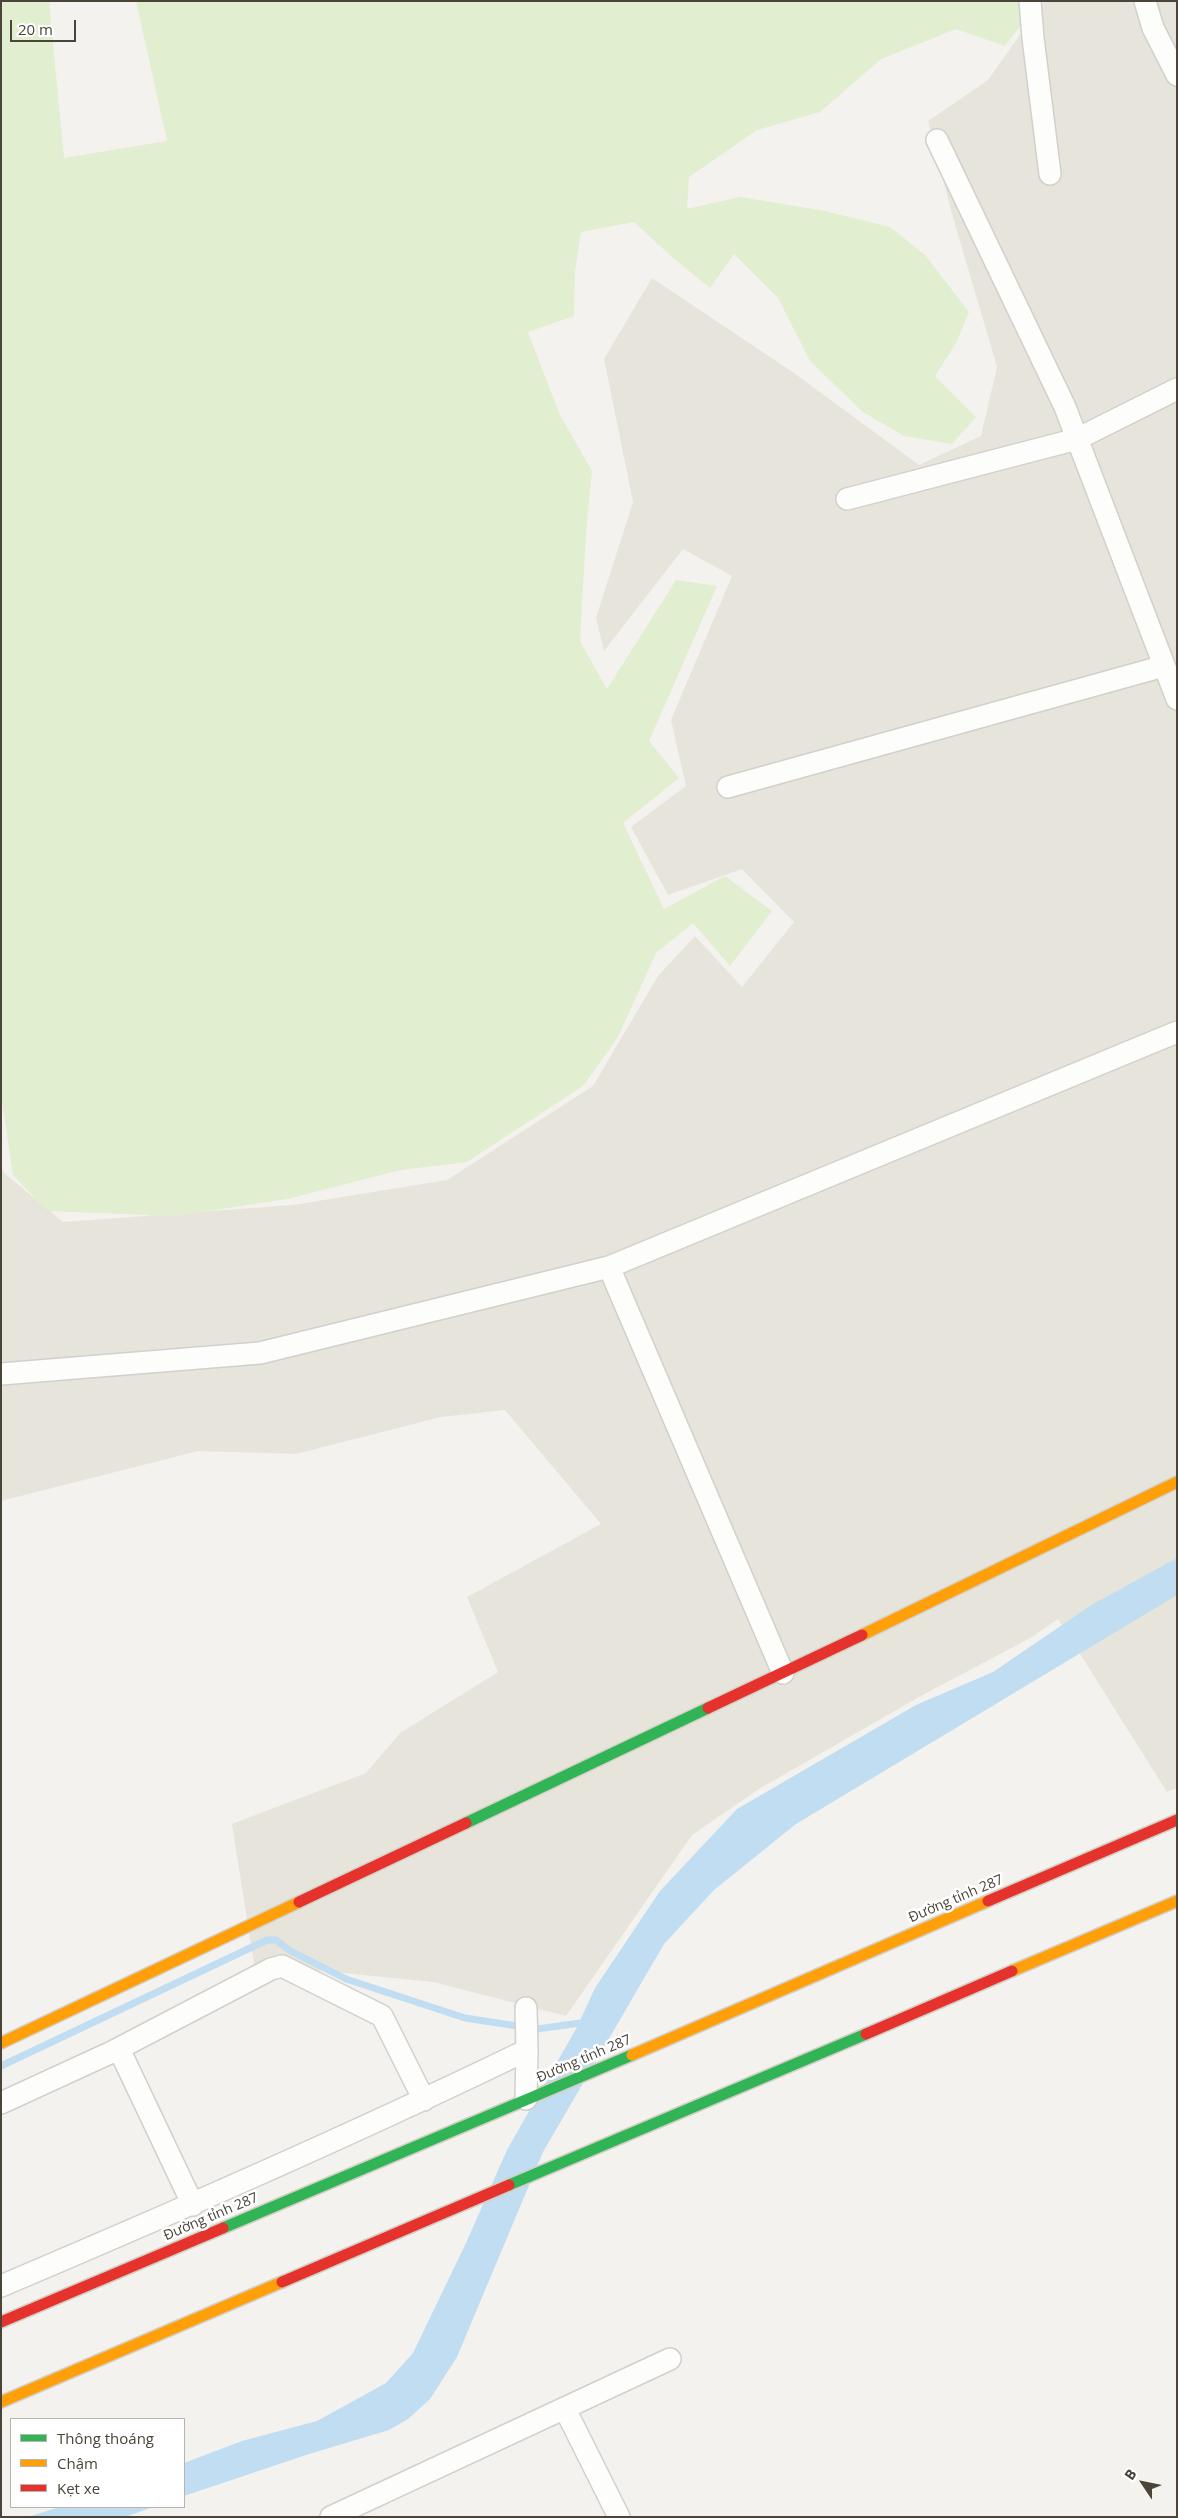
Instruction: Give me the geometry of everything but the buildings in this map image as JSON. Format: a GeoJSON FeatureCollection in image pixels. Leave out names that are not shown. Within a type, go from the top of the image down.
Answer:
{"type":"FeatureCollection","features":[{"type":"Feature","properties":{"kind":"main road"},"geometry":{"type":"LineString","coordinates":[[1,2043],[783,1673],[1177,1482]]}},
{"type":"Feature","properties":{"kind":"main road","name":"Đường tỉnh 287"},"geometry":{"type":"LineString","coordinates":[[1,2322],[631,2055],[1177,1820]]}},
{"type":"Feature","properties":{"kind":"main road"},"geometry":{"type":"LineString","coordinates":[[1,2402],[1177,1901]]}},
{"type":"Feature","properties":{"kind":"street"},"geometry":{"type":"LineString","coordinates":[[1030,1],[1032,38],[1050,174]]}},
{"type":"Feature","properties":{"kind":"street"},"geometry":{"type":"LineString","coordinates":[[1145,1],[1153,28],[1177,76]]}},
{"type":"Feature","properties":{"kind":"street"},"geometry":{"type":"LineString","coordinates":[[938,140],[1065,407],[1177,699]]}},
{"type":"Feature","properties":{"kind":"street"},"geometry":{"type":"LineString","coordinates":[[846,499],[1077,439],[1177,389]]}},
{"type":"Feature","properties":{"kind":"street"},"geometry":{"type":"LineString","coordinates":[[728,787],[1164,666]]}},
{"type":"Feature","properties":{"kind":"street"},"geometry":{"type":"LineString","coordinates":[[1,1374],[260,1353],[609,1267],[1177,1032]]}},
{"type":"Feature","properties":{"kind":"street"},"geometry":{"type":"LineString","coordinates":[[609,1267],[783,1673]]}},
{"type":"Feature","properties":{"kind":"street"},"geometry":{"type":"LineString","coordinates":[[1,2103],[119,2049],[266,1971],[282,1966],[382,2016],[424,2100]]}},
{"type":"Feature","properties":{"kind":"street"},"geometry":{"type":"LineString","coordinates":[[526,2008],[527,2099]]}},
{"type":"Feature","properties":{"kind":"street"},"geometry":{"type":"LineString","coordinates":[[1,2286],[193,2205],[424,2100],[527,2047]]}},
{"type":"Feature","properties":{"kind":"street"},"geometry":{"type":"LineString","coordinates":[[119,2049],[193,2205]]}},
{"type":"Feature","properties":{"kind":"street"},"geometry":{"type":"LineString","coordinates":[[330,2517],[670,2359]]}},
{"type":"Feature","properties":{"kind":"street"},"geometry":{"type":"LineString","coordinates":[[565,2409],[619,2517]]}},
{"type":"Feature","properties":{"kind":"shaded area"},"geometry":{"type":"Polygon","coordinates":[[[1044,1],[1177,1],[1177,1788],[1167,1792],[1058,1619],[1032,1637],[919,1697],[759,1789],[692,1835],[566,2016],[433,1982],[254,1964],[232,1824],[366,1773],[400,1733],[498,1672],[467,1597],[601,1524],[505,1410],[441,1417],[296,1454],[198,1451],[1,1501],[1,1160],[3,1172],[63,1222],[293,1205],[447,1180],[593,1086],[658,976],[695,936],[742,987],[794,922],[742,869],[668,895],[631,827],[686,786],[671,720],[732,576],[683,549],[604,651],[596,618],[633,502],[604,359],[652,278],[794,373],[919,465],[981,436],[997,367],[952,214],[928,121],[988,80],[1044,1]]]}},
{"type":"Feature","properties":{"kind":"green space"},"geometry":{"type":"Polygon","coordinates":[[[1,1],[49,1],[64,158],[167,141],[136,1],[1039,1],[1005,46],[956,29],[881,59],[820,112],[757,130],[689,177],[687,209],[740,197],[825,211],[890,227],[925,255],[969,312],[956,343],[935,376],[976,417],[952,444],[904,436],[863,412],[810,361],[778,298],[734,254],[710,288],[673,258],[634,222],[581,232],[575,271],[574,316],[528,332],[559,413],[592,471],[586,534],[580,641],[607,689],[676,580],[717,586],[649,741],[679,778],[623,823],[664,909],[725,876],[772,911],[730,966],[693,923],[656,953],[618,1037],[583,1086],[467,1162],[401,1170],[287,1199],[176,1216],[47,1211],[13,1175],[1,1094],[1,1]]]}},
{"type":"Feature","properties":{"kind":"water"},"geometry":{"type":"Polygon","coordinates":[[[1177,1558],[1177,1595],[796,1824],[714,1890],[664,1944],[543,2152],[457,2357],[430,2399],[408,2419],[389,2430],[309,2454],[185,2496],[185,2463],[242,2441],[317,2421],[386,2383],[413,2353],[466,2243],[507,2150],[577,2027],[595,1988],[660,1891],[737,1809],[916,1705],[993,1672],[1093,1604],[1177,1558]]]}},
{"type":"Feature","properties":{"kind":"water"},"geometry":{"type":"Polygon","coordinates":[[[56,2508],[150,2508],[125,2517],[28,2517],[56,2508]]]}},
{"type":"Feature","properties":{"kind":"waterway"},"geometry":{"type":"LineString","coordinates":[[1,2066],[267,1940],[276,1940],[289,1950],[346,1979],[465,2018],[537,2029],[587,2022]]}},
{"type":"Feature","properties":{"kind":"traffic: fast"},"geometry":{"type":"LineString","coordinates":[[466,1823],[708,1708]]}},
{"type":"Feature","properties":{"kind":"traffic: fast"},"geometry":{"type":"LineString","coordinates":[[509,2185],[866,2034]]}},
{"type":"Feature","properties":{"kind":"traffic: fast"},"geometry":{"type":"LineString","coordinates":[[223,2228],[632,2055]]}},
{"type":"Feature","properties":{"kind":"traffic: slow"},"geometry":{"type":"LineString","coordinates":[[862,1635],[1177,1482]]}},
{"type":"Feature","properties":{"kind":"traffic: slow"},"geometry":{"type":"LineString","coordinates":[[632,2055],[988,1901]]}},
{"type":"Feature","properties":{"kind":"traffic: slow"},"geometry":{"type":"LineString","coordinates":[[1012,1971],[1177,1901]]}},
{"type":"Feature","properties":{"kind":"traffic: slow"},"geometry":{"type":"LineString","coordinates":[[1,2043],[299,1902]]}},
{"type":"Feature","properties":{"kind":"traffic: slow"},"geometry":{"type":"LineString","coordinates":[[1,2402],[282,2282]]}},
{"type":"Feature","properties":{"kind":"traffic: jam"},"geometry":{"type":"LineString","coordinates":[[708,1708],[862,1635]]}},
{"type":"Feature","properties":{"kind":"traffic: jam"},"geometry":{"type":"LineString","coordinates":[[988,1901],[1177,1820]]}},
{"type":"Feature","properties":{"kind":"traffic: jam"},"geometry":{"type":"LineString","coordinates":[[299,1902],[466,1823]]}},
{"type":"Feature","properties":{"kind":"traffic: jam"},"geometry":{"type":"LineString","coordinates":[[866,2034],[1012,1971]]}},
{"type":"Feature","properties":{"kind":"traffic: jam"},"geometry":{"type":"LineString","coordinates":[[282,2282],[509,2185]]}},
{"type":"Feature","properties":{"kind":"traffic: jam"},"geometry":{"type":"LineString","coordinates":[[1,2322],[223,2228]]}}]}
